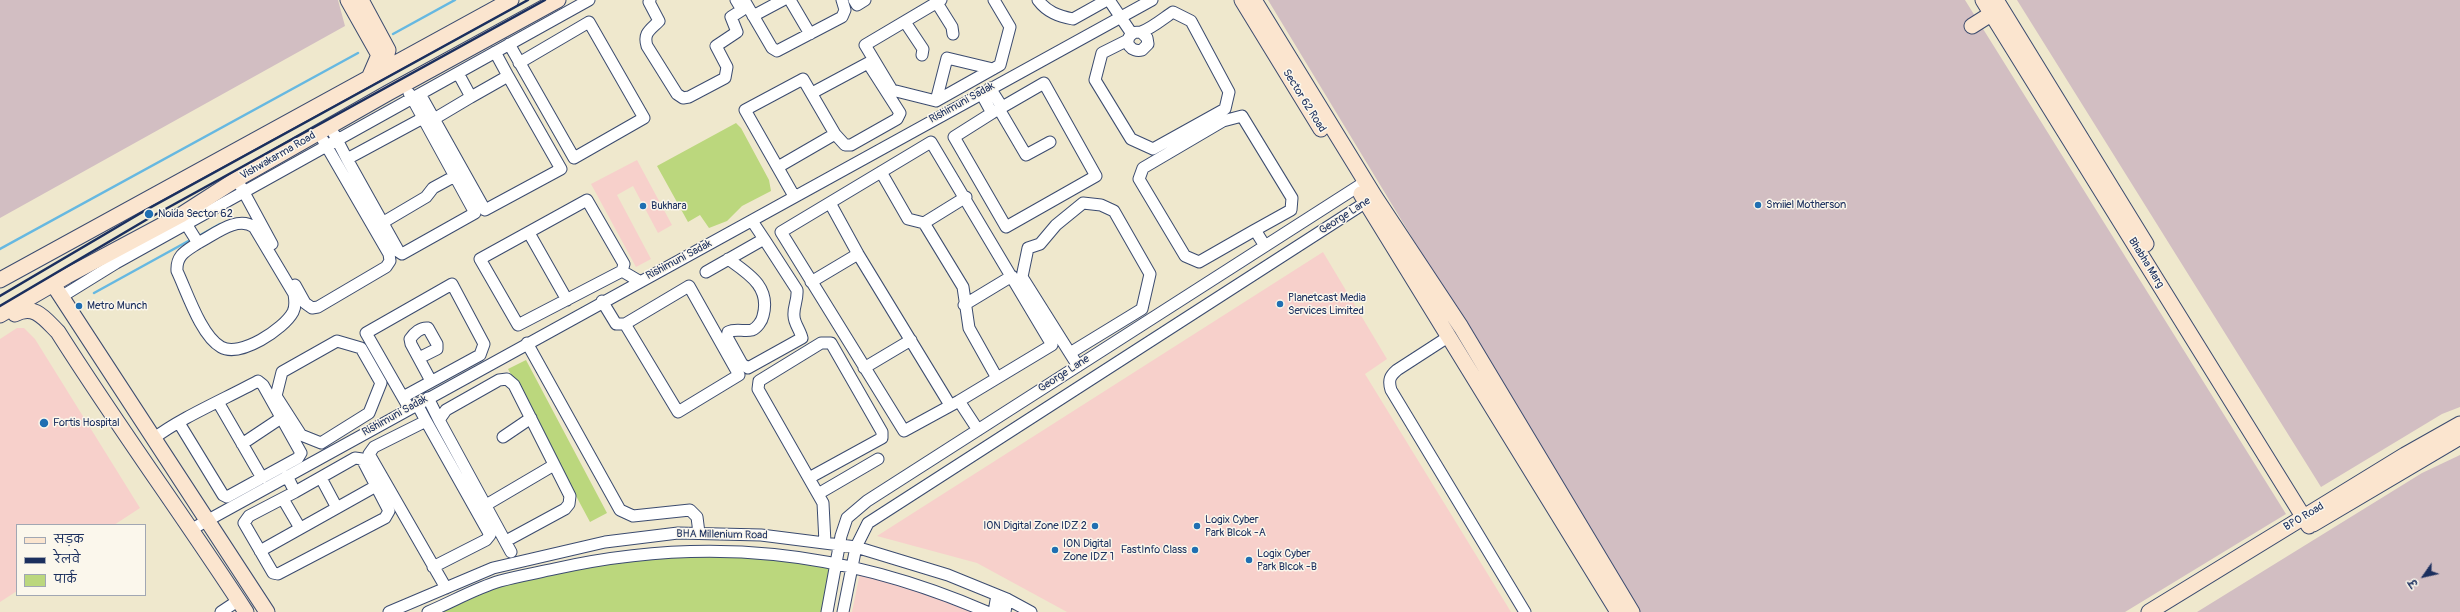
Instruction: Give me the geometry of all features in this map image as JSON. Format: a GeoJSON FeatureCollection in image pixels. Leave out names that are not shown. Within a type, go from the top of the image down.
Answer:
{"type":"FeatureCollection","features":[{"type":"Feature","properties":{"kind":"street"},"geometry":{"type":"LineString","coordinates":[[348,0],[379,55],[369,78]]}},
{"type":"Feature","properties":{"kind":"street"},"geometry":{"type":"LineString","coordinates":[[360,0],[388,50],[383,70]]}},
{"type":"Feature","properties":{"kind":"street"},"geometry":{"type":"LineString","coordinates":[[0,280],[511,0]]}},
{"type":"Feature","properties":{"kind":"street","name":"Vishwakarma Road"},"geometry":{"type":"LineString","coordinates":[[0,315],[53,284],[183,219],[240,186],[324,130],[558,0]]}},
{"type":"Feature","properties":{"kind":"street"},"geometry":{"type":"LineString","coordinates":[[650,0],[649,2],[658,21],[648,31],[645,38],[647,46],[677,94],[683,98],[689,97],[725,78],[727,67],[716,46],[737,32],[731,17],[742,10],[736,0]]}},
{"type":"Feature","properties":{"kind":"street"},"geometry":{"type":"LineString","coordinates":[[744,0],[772,48],[777,51],[845,14],[842,0]]}},
{"type":"Feature","properties":{"kind":"street"},"geometry":{"type":"LineString","coordinates":[[753,16],[783,0]]}},
{"type":"Feature","properties":{"kind":"street"},"geometry":{"type":"LineString","coordinates":[[790,0],[810,34]]}},
{"type":"Feature","properties":{"kind":"street"},"geometry":{"type":"LineString","coordinates":[[854,0],[857,5],[865,0]]}},
{"type":"Feature","properties":{"kind":"street"},"geometry":{"type":"LineString","coordinates":[[953,34],[952,27],[939,1],[865,46],[892,90],[936,101],[1000,65],[1010,27],[994,0]]}},
{"type":"Feature","properties":{"kind":"street"},"geometry":{"type":"LineString","coordinates":[[1038,0],[1044,8],[1059,16],[1073,19],[1108,0],[1134,35]]}},
{"type":"Feature","properties":{"kind":"street","name":"Rishimuni Sadak"},"geometry":{"type":"LineString","coordinates":[[192,529],[638,281],[752,221],[794,196],[1152,0]]}},
{"type":"Feature","properties":{"kind":"street","name":"Sector 62 Road"},"geometry":{"type":"LineString","coordinates":[[1242,0],[1361,185]]}},
{"type":"Feature","properties":{"kind":"street","name":"Sector 62 Road"},"geometry":{"type":"LineString","coordinates":[[1254,0],[1370,200]]}},
{"type":"Feature","properties":{"kind":"street","name":"Bhabha Marg"},"geometry":{"type":"LineString","coordinates":[[1983,0],[1994,7],[2310,519]]}},
{"type":"Feature","properties":{"kind":"street"},"geometry":{"type":"LineString","coordinates":[[324,130],[326,146],[389,254],[390,261],[386,267],[318,307],[312,308],[305,303],[240,186],[326,146],[584,2],[589,22],[644,118],[574,158],[509,44]]}},
{"type":"Feature","properties":{"kind":"street"},"geometry":{"type":"LineString","coordinates":[[1972,26],[1994,7]]}},
{"type":"Feature","properties":{"kind":"street"},"geometry":{"type":"LineString","coordinates":[[1173,12],[1191,21],[1229,92],[1225,110],[1154,149],[1132,139],[1095,80],[1102,54],[1134,35],[1173,12]]}},
{"type":"Feature","properties":{"kind":"street"},"geometry":{"type":"LineString","coordinates":[[520,63],[589,22]]}},
{"type":"Feature","properties":{"kind":"street"},"geometry":{"type":"LineString","coordinates":[[905,22],[923,49],[922,55]]}},
{"type":"Feature","properties":{"kind":"street"},"geometry":{"type":"LineString","coordinates":[[403,85],[416,96],[485,210],[561,169],[495,52]]}},
{"type":"Feature","properties":{"kind":"street"},"geometry":{"type":"LineString","coordinates":[[936,101],[947,58],[993,69]]}},
{"type":"Feature","properties":{"kind":"street"},"geometry":{"type":"LineString","coordinates":[[794,196],[746,110],[803,79],[835,134],[845,145],[851,145],[897,119],[900,113],[868,64],[812,93]]}},
{"type":"Feature","properties":{"kind":"street"},"geometry":{"type":"LineString","coordinates":[[458,73],[471,97]]}},
{"type":"Feature","properties":{"kind":"street"},"geometry":{"type":"LineString","coordinates":[[347,159],[471,97],[508,76]]}},
{"type":"Feature","properties":{"kind":"street"},"geometry":{"type":"LineString","coordinates":[[1044,83],[1096,176],[1006,227],[954,137],[998,110],[1044,83]]}},
{"type":"Feature","properties":{"kind":"street"},"geometry":{"type":"LineString","coordinates":[[965,84],[981,93],[998,110],[1026,155],[1050,142]]}},
{"type":"Feature","properties":{"kind":"street"},"geometry":{"type":"LineString","coordinates":[[1242,116],[1292,198],[1291,210],[1255,230],[1199,262],[1185,256],[1139,179],[1143,168],[1223,121],[1242,116]]}},
{"type":"Feature","properties":{"kind":"street"},"geometry":{"type":"LineString","coordinates":[[324,130],[337,140],[382,223],[399,252],[402,254],[475,213],[455,176],[428,118]]}},
{"type":"Feature","properties":{"kind":"street"},"geometry":{"type":"LineString","coordinates":[[778,167],[835,134]]}},
{"type":"Feature","properties":{"kind":"street"},"geometry":{"type":"LineString","coordinates":[[931,142],[966,197],[1052,344],[904,432],[781,232],[881,172],[931,142]]}},
{"type":"Feature","properties":{"kind":"street"},"geometry":{"type":"LineString","coordinates":[[881,172],[908,219],[924,223],[963,287],[968,328],[997,378]]}},
{"type":"Feature","properties":{"kind":"street"},"geometry":{"type":"LineString","coordinates":[[382,223],[426,197],[433,188],[455,176]]}},
{"type":"Feature","properties":{"kind":"street","name":"George Lane"},"geometry":{"type":"LineString","coordinates":[[827,612],[840,544],[847,518],[866,501],[1361,185]]}},
{"type":"Feature","properties":{"kind":"street"},"geometry":{"type":"LineString","coordinates":[[924,223],[966,197]]}},
{"type":"Feature","properties":{"kind":"street"},"geometry":{"type":"LineString","coordinates":[[587,200],[624,264],[622,271],[518,326],[480,259],[529,233],[587,200]]}},
{"type":"Feature","properties":{"kind":"street"},"geometry":{"type":"LineString","coordinates":[[1370,200],[1448,338],[1618,612]]}},
{"type":"Feature","properties":{"kind":"street"},"geometry":{"type":"LineString","coordinates":[[1370,200],[1461,327],[1632,612]]}},
{"type":"Feature","properties":{"kind":"street","name":"George Lane"},"geometry":{"type":"LineString","coordinates":[[843,612],[856,547],[868,523],[1370,200]]}},
{"type":"Feature","properties":{"kind":"street"},"geometry":{"type":"LineString","coordinates":[[1070,353],[1142,309],[1150,280],[1150,274],[1114,212],[1101,205],[1083,202],[1056,225],[1040,244],[1028,248],[1023,262],[1022,277],[1078,366]]}},
{"type":"Feature","properties":{"kind":"street"},"geometry":{"type":"LineString","coordinates":[[830,203],[858,254],[911,340],[955,403],[978,430]]}},
{"type":"Feature","properties":{"kind":"street"},"geometry":{"type":"LineString","coordinates":[[61,297],[183,219],[198,243]]}},
{"type":"Feature","properties":{"kind":"street"},"geometry":{"type":"LineString","coordinates":[[728,259],[758,282],[765,296],[765,309],[762,322],[752,330],[734,329],[728,332],[727,337],[742,364],[748,368],[802,338],[794,319],[794,310],[798,299],[797,290],[752,221]]}},
{"type":"Feature","properties":{"kind":"street"},"geometry":{"type":"LineString","coordinates":[[237,222],[247,222],[254,227],[294,294],[296,303],[293,312],[285,322],[275,331],[241,349],[232,351],[221,348],[212,342],[205,332],[177,271],[176,262],[182,253],[198,243],[237,222]]}},
{"type":"Feature","properties":{"kind":"street"},"geometry":{"type":"LineString","coordinates":[[1255,230],[1265,246]]}},
{"type":"Feature","properties":{"kind":"street"},"geometry":{"type":"LineString","coordinates":[[529,233],[567,300]]}},
{"type":"Feature","properties":{"kind":"street"},"geometry":{"type":"LineString","coordinates":[[706,272],[764,239]]}},
{"type":"Feature","properties":{"kind":"street"},"geometry":{"type":"LineString","coordinates":[[811,282],[858,254]]}},
{"type":"Feature","properties":{"kind":"street"},"geometry":{"type":"LineString","coordinates":[[622,271],[638,281]]}},
{"type":"Feature","properties":{"kind":"street"},"geometry":{"type":"LineString","coordinates":[[964,305],[1012,276]]}},
{"type":"Feature","properties":{"kind":"street"},"geometry":{"type":"LineString","coordinates":[[53,284],[267,612]]}},
{"type":"Feature","properties":{"kind":"street"},"geometry":{"type":"LineString","coordinates":[[403,397],[480,355],[484,344],[452,284],[366,333],[403,397],[426,421],[490,535],[486,540],[433,567]]}},
{"type":"Feature","properties":{"kind":"street"},"geometry":{"type":"LineString","coordinates":[[602,301],[616,324],[625,324],[690,286],[739,375],[678,412],[625,324]]}},
{"type":"Feature","properties":{"kind":"street"},"geometry":{"type":"LineString","coordinates":[[0,322],[20,311],[31,309],[40,314],[58,332],[161,489],[192,529],[243,606],[221,612]]}},
{"type":"Feature","properties":{"kind":"street"},"geometry":{"type":"LineString","coordinates":[[1448,338],[1394,372],[1389,382],[1391,390],[1525,612]]}},
{"type":"Feature","properties":{"kind":"street"},"geometry":{"type":"LineString","coordinates":[[864,368],[911,340]]}},
{"type":"Feature","properties":{"kind":"street"},"geometry":{"type":"LineString","coordinates":[[338,341],[360,348],[381,382],[369,413],[337,433],[321,443],[301,435],[276,396],[282,372],[338,341]]}},
{"type":"Feature","properties":{"kind":"street"},"geometry":{"type":"LineString","coordinates":[[527,343],[620,510],[633,516],[690,510],[697,517],[699,533]]}},
{"type":"Feature","properties":{"kind":"street"},"geometry":{"type":"LineString","coordinates":[[809,478],[882,438],[882,432],[831,343],[821,343],[759,381],[758,389],[823,503],[825,543]]}},
{"type":"Feature","properties":{"kind":"street"},"geometry":{"type":"LineString","coordinates":[[419,358],[431,381]]}},
{"type":"Feature","properties":{"kind":"street"},"geometry":{"type":"LineString","coordinates":[[439,420],[446,410],[499,380],[507,379],[514,385],[570,496],[569,504],[565,509],[506,541]]}},
{"type":"Feature","properties":{"kind":"street"},"geometry":{"type":"LineString","coordinates":[[153,439],[179,423],[258,381],[263,385],[301,453],[298,458],[227,497],[223,495],[179,423]]}},
{"type":"Feature","properties":{"kind":"street"},"geometry":{"type":"LineString","coordinates":[[428,398],[511,552]]}},
{"type":"Feature","properties":{"kind":"street"},"geometry":{"type":"LineString","coordinates":[[218,402],[262,478]]}},
{"type":"Feature","properties":{"kind":"street"},"geometry":{"type":"LineString","coordinates":[[242,444],[281,418]]}},
{"type":"Feature","properties":{"kind":"street"},"geometry":{"type":"LineString","coordinates":[[503,437],[531,418]]}},
{"type":"Feature","properties":{"kind":"street"},"geometry":{"type":"LineString","coordinates":[[426,421],[374,447],[369,454],[446,588]]}},
{"type":"Feature","properties":{"kind":"street","name":"BPO Road"},"geometry":{"type":"LineString","coordinates":[[2169,612],[2310,519],[2460,424]]}},
{"type":"Feature","properties":{"kind":"street"},"geometry":{"type":"LineString","coordinates":[[350,425],[357,437]]}},
{"type":"Feature","properties":{"kind":"street"},"geometry":{"type":"LineString","coordinates":[[337,433],[344,444]]}},
{"type":"Feature","properties":{"kind":"street","name":"BPO Road"},"geometry":{"type":"LineString","coordinates":[[2149,612],[2310,519],[2460,437]]}},
{"type":"Feature","properties":{"kind":"street"},"geometry":{"type":"LineString","coordinates":[[355,458],[362,459],[389,511],[385,518],[278,574],[272,573],[244,523],[248,516],[320,478],[355,458]]}},
{"type":"Feature","properties":{"kind":"street"},"geometry":{"type":"LineString","coordinates":[[818,494],[878,459]]}},
{"type":"Feature","properties":{"kind":"street"},"geometry":{"type":"LineString","coordinates":[[486,505],[554,465]]}},
{"type":"Feature","properties":{"kind":"street"},"geometry":{"type":"LineString","coordinates":[[287,476],[295,492]]}},
{"type":"Feature","properties":{"kind":"street"},"geometry":{"type":"LineString","coordinates":[[320,478],[337,508]]}},
{"type":"Feature","properties":{"kind":"street"},"geometry":{"type":"LineString","coordinates":[[260,551],[376,486]]}},
{"type":"Feature","properties":{"kind":"street"},"geometry":{"type":"LineString","coordinates":[[283,498],[300,528]]}},
{"type":"Feature","properties":{"kind":"street","name":"BHA Millenium Road"},"geometry":{"type":"LineString","coordinates":[[389,612],[493,568],[605,542],[678,533],[761,535],[856,547],[948,575],[1002,597],[1031,612]]}},
{"type":"Feature","properties":{"kind":"street","name":"BHA Millenium Road"},"geometry":{"type":"LineString","coordinates":[[428,612],[500,581],[601,559],[685,550],[766,553],[852,566],[944,593],[987,612]]}},
{"type":"Feature","properties":{"kind":"street"},"geometry":{"type":"LineString","coordinates":[[994,612],[1002,597]]}},
{"type":"Feature","properties":{"kind":"street"},"geometry":{"type":"LineString","coordinates":[[1002,597],[1005,612]]}},
{"type":"Feature","properties":{"kind":"shaded area"},"geometry":{"type":"Polygon","coordinates":[[[0,0],[338,0],[345,26],[0,218],[0,0]]]}},
{"type":"Feature","properties":{"kind":"shaded area"},"geometry":{"type":"Polygon","coordinates":[[[1268,0],[1965,0],[2286,514],[2125,612],[1639,612],[1268,0]]]}},
{"type":"Feature","properties":{"kind":"shaded area"},"geometry":{"type":"Polygon","coordinates":[[[2017,0],[2460,0],[2460,407],[2442,414],[2321,487],[2017,0]]]}},
{"type":"Feature","properties":{"kind":"shaded area"},"geometry":{"type":"Polygon","coordinates":[[[637,160],[672,225],[658,233],[633,186],[617,195],[651,259],[636,267],[591,184],[637,160]]]}},
{"type":"Feature","properties":{"kind":"shaded area"},"geometry":{"type":"Polygon","coordinates":[[[1323,252],[1387,359],[1365,374],[1511,612],[1067,612],[977,563],[877,536],[1323,252]]]}},
{"type":"Feature","properties":{"kind":"shaded area","name":"Fortis Hospital"},"geometry":{"type":"Polygon","coordinates":[[[17,328],[24,328],[35,339],[140,508],[116,524],[16,524],[16,592],[0,602],[0,339],[17,328]]]}},
{"type":"Feature","properties":{"kind":"shaded area"},"geometry":{"type":"Polygon","coordinates":[[[2460,455],[2460,612],[2197,612],[2422,473],[2460,455]]]}},
{"type":"Feature","properties":{"kind":"shaded area"},"geometry":{"type":"Polygon","coordinates":[[[861,568],[987,612],[852,612],[861,568]]]}},
{"type":"Feature","properties":{"kind":"green space"},"geometry":{"type":"Polygon","coordinates":[[[736,123],[741,128],[769,180],[771,191],[742,206],[727,221],[709,228],[700,215],[688,222],[657,166],[736,123]]]}},
{"type":"Feature","properties":{"kind":"green space"},"geometry":{"type":"Polygon","coordinates":[[[526,360],[607,513],[590,522],[508,369],[526,360]]]}},
{"type":"Feature","properties":{"kind":"green space"},"geometry":{"type":"Polygon","coordinates":[[[670,552],[837,564],[827,612],[428,612],[511,578],[670,552]]]}},
{"type":"Feature","properties":{"kind":"waterway"},"geometry":{"type":"LineString","coordinates":[[393,34],[455,0]]}},
{"type":"Feature","properties":{"kind":"waterway"},"geometry":{"type":"LineString","coordinates":[[0,249],[358,53]]}},
{"type":"Feature","properties":{"kind":"waterway"},"geometry":{"type":"LineString","coordinates":[[197,237],[220,224]]}},
{"type":"Feature","properties":{"kind":"waterway"},"geometry":{"type":"LineString","coordinates":[[94,293],[192,239]]}},
{"type":"Feature","properties":{"kind":"railway"},"geometry":{"type":"LineString","coordinates":[[0,296],[146,210],[528,0]]}},
{"type":"Feature","properties":{"kind":"railway"},"geometry":{"type":"LineString","coordinates":[[0,306],[151,217],[545,0]]}},
{"type":"Feature","properties":{"kind":"place","name":"Smiiel Motherson"},"geometry":{"type":"Point","coordinates":[1758,205]}},
{"type":"Feature","properties":{"kind":"place","name":"Bukhara"},"geometry":{"type":"Point","coordinates":[643,206]}},
{"type":"Feature","properties":{"kind":"place","name":"Noida Sector 62"},"geometry":{"type":"Point","coordinates":[149,214]}},
{"type":"Feature","properties":{"kind":"place","name":"Planetcast Media Services Limited"},"geometry":{"type":"Point","coordinates":[1280,304]}},
{"type":"Feature","properties":{"kind":"place","name":"Metro Munch"},"geometry":{"type":"Point","coordinates":[79,306]}},
{"type":"Feature","properties":{"kind":"place","name":"Fortis Hospital"},"geometry":{"type":"Point","coordinates":[44,423]}},
{"type":"Feature","properties":{"kind":"place","name":"ION Digital Zone IDZ 2"},"geometry":{"type":"Point","coordinates":[1095,526]}},
{"type":"Feature","properties":{"kind":"place","name":"Logix Cyber Park Blcok -A"},"geometry":{"type":"Point","coordinates":[1197,526]}},
{"type":"Feature","properties":{"kind":"place","name":"ION Digital Zone IDZ 1"},"geometry":{"type":"Point","coordinates":[1055,550]}},
{"type":"Feature","properties":{"kind":"place","name":"FastInfo Class"},"geometry":{"type":"Point","coordinates":[1195,550]}},
{"type":"Feature","properties":{"kind":"place","name":"Logix Cyber Park Blcok -B"},"geometry":{"type":"Point","coordinates":[1249,560]}}]}
